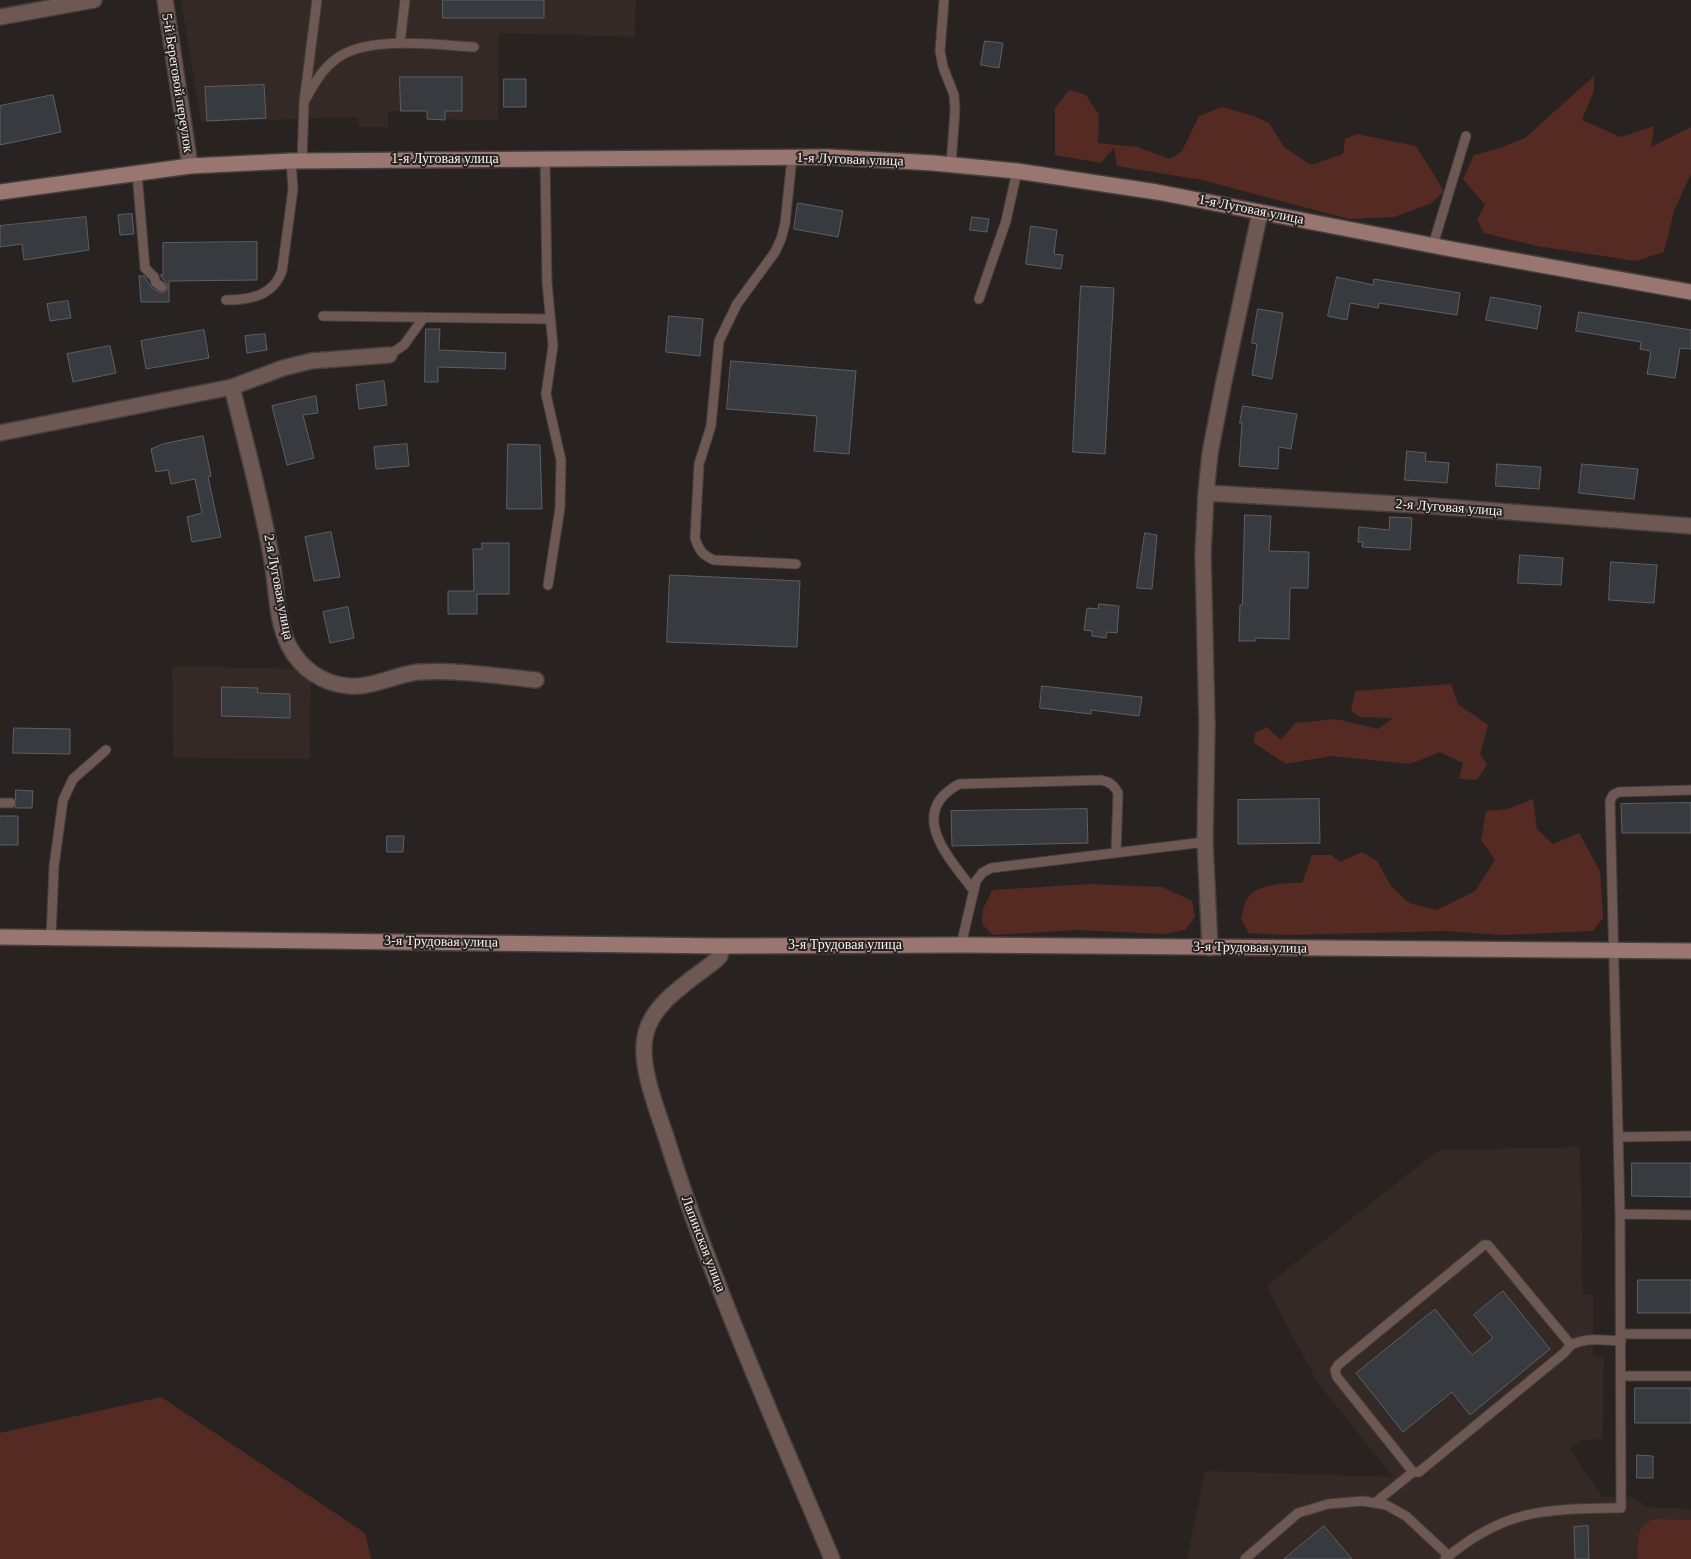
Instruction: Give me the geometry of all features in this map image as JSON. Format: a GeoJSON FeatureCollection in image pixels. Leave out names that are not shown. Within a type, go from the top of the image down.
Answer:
{"type":"FeatureCollection","features":[{"type":"Feature","properties":{"kind":"street"},"geometry":{"type":"LineString","coordinates":[[0,17],[94,0]]}},
{"type":"Feature","properties":{"kind":"street","name":"5-й Береговой переулок"},"geometry":{"type":"LineString","coordinates":[[165,0],[190,166]]}},
{"type":"Feature","properties":{"kind":"street","name":"1-я Луговая улица"},"geometry":{"type":"LineString","coordinates":[[0,192],[190,166],[296,161],[828,157],[950,164],[1017,171],[1157,192],[1433,246],[1691,292]]}},
{"type":"Feature","properties":{"kind":"street"},"geometry":{"type":"LineString","coordinates":[[1210,948],[1205,842],[1207,725],[1203,554],[1206,494],[1210,453],[1260,212]]}},
{"type":"Feature","properties":{"kind":"street"},"geometry":{"type":"LineString","coordinates":[[0,433],[232,388],[283,368],[312,361],[389,354]]}},
{"type":"Feature","properties":{"kind":"street","name":"2-я Луговая улица"},"geometry":{"type":"LineString","coordinates":[[232,388],[262,512],[284,633],[297,659],[308,670],[333,684],[351,686],[419,672],[536,680]]}},
{"type":"Feature","properties":{"kind":"street","name":"2-я Луговая улица"},"geometry":{"type":"LineString","coordinates":[[1206,494],[1434,506],[1691,526]]}},
{"type":"Feature","properties":{"kind":"street","name":"3-я Трудовая улица"},"geometry":{"type":"LineString","coordinates":[[0,937],[722,946],[961,945],[1615,952],[1691,951]]}},
{"type":"Feature","properties":{"kind":"street","name":"Лапинская улица"},"geometry":{"type":"LineString","coordinates":[[722,946],[720,956],[715,961],[658,1010],[645,1035],[644,1057],[654,1099],[684,1194],[752,1371],[832,1559]]}},
{"type":"Feature","properties":{"kind":"lane"},"geometry":{"type":"LineString","coordinates":[[226,300],[244,300],[258,296],[278,282],[282,271],[318,0]]}},
{"type":"Feature","properties":{"kind":"lane"},"geometry":{"type":"LineString","coordinates":[[400,43],[405,0]]}},
{"type":"Feature","properties":{"kind":"lane"},"geometry":{"type":"LineString","coordinates":[[944,0],[940,51],[943,67],[954,95],[950,164]]}},
{"type":"Feature","properties":{"kind":"lane"},"geometry":{"type":"LineString","coordinates":[[304,102],[324,69],[347,52],[400,43],[474,47]]}},
{"type":"Feature","properties":{"kind":"lane"},"geometry":{"type":"LineString","coordinates":[[1433,246],[1466,136]]}},
{"type":"Feature","properties":{"kind":"lane"},"geometry":{"type":"LineString","coordinates":[[792,158],[785,224],[781,239],[775,252],[737,304],[719,341],[711,426],[699,464],[695,538],[698,549],[705,556],[714,560],[796,564]]}},
{"type":"Feature","properties":{"kind":"lane"},"geometry":{"type":"LineString","coordinates":[[545,159],[552,346],[546,394],[561,460],[560,508],[548,585]]}},
{"type":"Feature","properties":{"kind":"lane"},"geometry":{"type":"LineString","coordinates":[[979,299],[1006,221],[1017,171]]}},
{"type":"Feature","properties":{"kind":"lane"},"geometry":{"type":"LineString","coordinates":[[137,173],[145,268],[154,277],[156,283],[162,287]]}},
{"type":"Feature","properties":{"kind":"lane"},"geometry":{"type":"LineString","coordinates":[[323,316],[550,319]]}},
{"type":"Feature","properties":{"kind":"lane"},"geometry":{"type":"LineString","coordinates":[[389,354],[404,345],[424,317]]}},
{"type":"Feature","properties":{"kind":"lane"},"geometry":{"type":"LineString","coordinates":[[51,937],[54,866],[63,800],[73,779],[106,750]]}},
{"type":"Feature","properties":{"kind":"lane"},"geometry":{"type":"LineString","coordinates":[[974,891],[951,860],[935,833],[932,813],[943,792],[958,784],[1100,780],[1109,782],[1115,787],[1118,794],[1116,852]]}},
{"type":"Feature","properties":{"kind":"lane"},"geometry":{"type":"LineString","coordinates":[[1246,1559],[1291,1518],[1304,1510],[1328,1504],[1376,1502],[1406,1516],[1447,1557],[1485,1532],[1511,1518],[1550,1509],[1621,1508],[1620,1214],[1610,801],[1613,795],[1619,792],[1691,790]]}},
{"type":"Feature","properties":{"kind":"lane"},"geometry":{"type":"LineString","coordinates":[[0,803],[11,803]]}},
{"type":"Feature","properties":{"kind":"lane"},"geometry":{"type":"LineString","coordinates":[[961,945],[976,881],[982,873],[991,868],[1205,842]]}},
{"type":"Feature","properties":{"kind":"lane"},"geometry":{"type":"LineString","coordinates":[[1618,1137],[1691,1136]]}},
{"type":"Feature","properties":{"kind":"lane"},"geometry":{"type":"LineString","coordinates":[[1620,1214],[1691,1215]]}},
{"type":"Feature","properties":{"kind":"lane"},"geometry":{"type":"LineString","coordinates":[[1413,1472],[1337,1378],[1335,1370],[1338,1365],[1484,1245],[1492,1248],[1571,1345]]}},
{"type":"Feature","properties":{"kind":"lane"},"geometry":{"type":"LineString","coordinates":[[1376,1502],[1413,1472],[1419,1472],[1564,1353],[1571,1345],[1593,1339],[1691,1334]]}},
{"type":"Feature","properties":{"kind":"lane"},"geometry":{"type":"LineString","coordinates":[[1621,1376],[1691,1376]]}},
{"type":"Feature","properties":{"kind":"shaded area"},"geometry":{"type":"Polygon","coordinates":[[[181,0],[636,0],[635,37],[499,33],[498,120],[427,119],[427,111],[388,111],[388,127],[359,127],[358,117],[201,122],[181,0]]]}},
{"type":"Feature","properties":{"kind":"shaded area"},"geometry":{"type":"Polygon","coordinates":[[[1594,76],[1594,91],[1582,120],[1621,137],[1654,126],[1651,147],[1691,127],[1691,174],[1674,211],[1664,252],[1636,261],[1537,246],[1484,233],[1477,219],[1485,205],[1463,179],[1474,155],[1500,148],[1525,138],[1594,76]]]}},
{"type":"Feature","properties":{"kind":"shaded area"},"geometry":{"type":"Polygon","coordinates":[[[1069,90],[1086,95],[1099,115],[1098,143],[1137,147],[1170,159],[1182,151],[1199,116],[1222,107],[1254,116],[1269,123],[1284,147],[1311,165],[1343,154],[1345,139],[1357,134],[1416,146],[1444,191],[1432,203],[1394,217],[1349,219],[1202,180],[1117,166],[1114,148],[1101,163],[1055,155],[1055,108],[1069,90]]]}},
{"type":"Feature","properties":{"kind":"shaded area"},"geometry":{"type":"Polygon","coordinates":[[[172,666],[298,669],[311,682],[310,759],[173,758],[172,666]]]}},
{"type":"Feature","properties":{"kind":"shaded area"},"geometry":{"type":"Polygon","coordinates":[[[1451,684],[1458,704],[1488,725],[1480,754],[1487,765],[1477,780],[1459,779],[1463,763],[1440,752],[1410,764],[1332,756],[1286,764],[1254,743],[1255,733],[1267,727],[1281,740],[1295,723],[1336,719],[1378,729],[1393,718],[1360,717],[1351,711],[1355,691],[1451,684]]]}},
{"type":"Feature","properties":{"kind":"shaded area"},"geometry":{"type":"Polygon","coordinates":[[[1533,799],[1537,829],[1553,844],[1579,833],[1600,871],[1603,918],[1593,931],[1502,935],[1446,931],[1286,935],[1249,933],[1241,919],[1247,899],[1256,890],[1275,884],[1302,883],[1312,855],[1331,855],[1340,862],[1362,852],[1377,861],[1391,886],[1409,903],[1437,910],[1475,891],[1495,860],[1481,840],[1486,811],[1508,809],[1533,799]]]}},
{"type":"Feature","properties":{"kind":"shaded area"},"geometry":{"type":"Polygon","coordinates":[[[1090,884],[1162,887],[1192,901],[1195,917],[1185,930],[1166,934],[1077,930],[993,935],[982,924],[983,909],[992,890],[1090,884]]]}},
{"type":"Feature","properties":{"kind":"shaded area"},"geometry":{"type":"Polygon","coordinates":[[[1580,1147],[1583,1295],[1593,1295],[1593,1356],[1604,1357],[1603,1439],[1581,1440],[1569,1449],[1603,1497],[1631,1497],[1647,1507],[1691,1509],[1691,1559],[1187,1559],[1205,1471],[1393,1477],[1318,1383],[1266,1286],[1439,1150],[1580,1147]]]}},
{"type":"Feature","properties":{"kind":"shaded area"},"geometry":{"type":"Polygon","coordinates":[[[161,1397],[365,1533],[371,1559],[0,1559],[0,1433],[161,1397]]]}},
{"type":"Feature","properties":{"kind":"shaded area"},"geometry":{"type":"Polygon","coordinates":[[[1655,1519],[1691,1520],[1691,1559],[1638,1559],[1639,1534],[1644,1525],[1655,1519]]]}},
{"type":"Feature","properties":{"kind":"building"},"geometry":{"type":"Polygon","coordinates":[[[443,0],[544,0],[544,18],[443,18],[443,0]]]}},
{"type":"Feature","properties":{"kind":"building"},"geometry":{"type":"Polygon","coordinates":[[[985,41],[1003,43],[999,68],[981,65],[985,41]]]}},
{"type":"Feature","properties":{"kind":"building"},"geometry":{"type":"Polygon","coordinates":[[[400,77],[462,77],[462,111],[445,111],[445,120],[427,119],[427,111],[401,111],[400,77]]]}},
{"type":"Feature","properties":{"kind":"building"},"geometry":{"type":"Polygon","coordinates":[[[504,79],[526,79],[526,107],[504,107],[504,79]]]}},
{"type":"Feature","properties":{"kind":"building"},"geometry":{"type":"Polygon","coordinates":[[[264,85],[266,118],[207,121],[205,87],[264,85]]]}},
{"type":"Feature","properties":{"kind":"building"},"geometry":{"type":"Polygon","coordinates":[[[53,95],[61,132],[0,145],[0,106],[53,95]]]}},
{"type":"Feature","properties":{"kind":"building"},"geometry":{"type":"Polygon","coordinates":[[[798,203],[843,211],[838,237],[794,229],[798,203]]]}},
{"type":"Feature","properties":{"kind":"building"},"geometry":{"type":"Polygon","coordinates":[[[132,214],[134,234],[120,235],[118,215],[132,214]]]}},
{"type":"Feature","properties":{"kind":"building"},"geometry":{"type":"Polygon","coordinates":[[[86,217],[89,250],[24,260],[22,244],[0,247],[0,226],[86,217]]]}},
{"type":"Feature","properties":{"kind":"building"},"geometry":{"type":"Polygon","coordinates":[[[972,217],[989,219],[987,232],[970,230],[972,217]]]}},
{"type":"Feature","properties":{"kind":"building"},"geometry":{"type":"Polygon","coordinates":[[[1031,226],[1057,230],[1054,254],[1063,255],[1061,269],[1026,264],[1031,226]]]}},
{"type":"Feature","properties":{"kind":"building"},"geometry":{"type":"Polygon","coordinates":[[[257,242],[257,280],[169,281],[169,302],[141,302],[139,276],[144,276],[152,288],[159,292],[164,293],[167,290],[168,285],[160,275],[163,275],[163,243],[257,242]]]}},
{"type":"Feature","properties":{"kind":"building"},"geometry":{"type":"Polygon","coordinates":[[[1337,277],[1373,285],[1374,279],[1460,293],[1457,315],[1379,303],[1378,308],[1350,303],[1347,320],[1328,316],[1337,277]]]}},
{"type":"Feature","properties":{"kind":"building"},"geometry":{"type":"Polygon","coordinates":[[[1081,286],[1114,288],[1105,454],[1073,452],[1081,286]]]}},
{"type":"Feature","properties":{"kind":"building"},"geometry":{"type":"Polygon","coordinates":[[[1491,297],[1541,306],[1537,329],[1486,320],[1491,297]]]}},
{"type":"Feature","properties":{"kind":"building"},"geometry":{"type":"Polygon","coordinates":[[[68,301],[71,318],[50,321],[47,304],[68,301]]]}},
{"type":"Feature","properties":{"kind":"building"},"geometry":{"type":"Polygon","coordinates":[[[1258,309],[1283,313],[1272,379],[1252,375],[1257,344],[1252,343],[1258,309]]]}},
{"type":"Feature","properties":{"kind":"building"},"geometry":{"type":"Polygon","coordinates":[[[1579,312],[1691,330],[1691,349],[1680,348],[1675,378],[1647,374],[1651,351],[1640,349],[1641,342],[1576,331],[1579,312]]]}},
{"type":"Feature","properties":{"kind":"building"},"geometry":{"type":"Polygon","coordinates":[[[669,316],[703,319],[700,356],[666,352],[669,316]]]}},
{"type":"Feature","properties":{"kind":"building"},"geometry":{"type":"Polygon","coordinates":[[[426,329],[440,329],[439,350],[506,353],[505,369],[438,367],[438,382],[425,382],[426,329]]]}},
{"type":"Feature","properties":{"kind":"building"},"geometry":{"type":"Polygon","coordinates":[[[204,330],[209,358],[146,369],[141,341],[204,330]]]}},
{"type":"Feature","properties":{"kind":"building"},"geometry":{"type":"Polygon","coordinates":[[[265,334],[267,350],[247,353],[245,336],[265,334]]]}},
{"type":"Feature","properties":{"kind":"building"},"geometry":{"type":"Polygon","coordinates":[[[110,346],[116,373],[73,382],[67,354],[110,346]]]}},
{"type":"Feature","properties":{"kind":"building"},"geometry":{"type":"Polygon","coordinates":[[[731,361],[856,371],[849,454],[814,451],[817,416],[727,409],[731,361]]]}},
{"type":"Feature","properties":{"kind":"building"},"geometry":{"type":"Polygon","coordinates":[[[384,381],[387,405],[359,409],[356,385],[384,381]]]}},
{"type":"Feature","properties":{"kind":"building"},"geometry":{"type":"Polygon","coordinates":[[[316,396],[318,413],[303,415],[314,458],[287,465],[272,406],[316,396]]]}},
{"type":"Feature","properties":{"kind":"building"},"geometry":{"type":"Polygon","coordinates":[[[1243,406],[1297,414],[1291,449],[1279,447],[1278,469],[1239,466],[1242,423],[1240,423],[1243,406]]]}},
{"type":"Feature","properties":{"kind":"building"},"geometry":{"type":"Polygon","coordinates":[[[203,436],[211,476],[208,477],[221,537],[192,542],[187,517],[202,513],[195,479],[171,484],[168,470],[156,472],[151,449],[163,444],[203,436]]]}},
{"type":"Feature","properties":{"kind":"building"},"geometry":{"type":"Polygon","coordinates":[[[407,444],[409,466],[376,469],[374,447],[407,444]]]}},
{"type":"Feature","properties":{"kind":"building"},"geometry":{"type":"Polygon","coordinates":[[[508,444],[540,445],[542,509],[507,509],[508,444]]]}},
{"type":"Feature","properties":{"kind":"building"},"geometry":{"type":"Polygon","coordinates":[[[1407,451],[1426,453],[1425,461],[1449,463],[1447,483],[1405,480],[1407,451]]]}},
{"type":"Feature","properties":{"kind":"building"},"geometry":{"type":"Polygon","coordinates":[[[1497,464],[1541,467],[1539,489],[1496,486],[1497,464]]]}},
{"type":"Feature","properties":{"kind":"building"},"geometry":{"type":"Polygon","coordinates":[[[1582,464],[1638,469],[1634,499],[1579,493],[1582,464]]]}},
{"type":"Feature","properties":{"kind":"building"},"geometry":{"type":"Polygon","coordinates":[[[1245,515],[1271,516],[1269,551],[1309,552],[1308,588],[1290,588],[1289,639],[1255,638],[1255,641],[1239,641],[1245,515]]]}},
{"type":"Feature","properties":{"kind":"building"},"geometry":{"type":"Polygon","coordinates":[[[1390,517],[1412,518],[1410,550],[1362,547],[1363,542],[1358,542],[1359,527],[1389,530],[1390,517]]]}},
{"type":"Feature","properties":{"kind":"building"},"geometry":{"type":"Polygon","coordinates":[[[331,532],[340,577],[314,581],[305,537],[331,532]]]}},
{"type":"Feature","properties":{"kind":"building"},"geometry":{"type":"Polygon","coordinates":[[[1145,533],[1157,535],[1152,589],[1137,588],[1145,533]]]}},
{"type":"Feature","properties":{"kind":"building"},"geometry":{"type":"Polygon","coordinates":[[[482,543],[509,543],[509,594],[477,594],[477,614],[448,614],[448,591],[474,591],[473,549],[482,549],[482,543]]]}},
{"type":"Feature","properties":{"kind":"building"},"geometry":{"type":"Polygon","coordinates":[[[1520,555],[1563,558],[1561,585],[1518,583],[1520,555]]]}},
{"type":"Feature","properties":{"kind":"building"},"geometry":{"type":"Polygon","coordinates":[[[1611,562],[1657,565],[1654,603],[1609,600],[1611,562]]]}},
{"type":"Feature","properties":{"kind":"building"},"geometry":{"type":"Polygon","coordinates":[[[670,575],[800,581],[797,647],[667,642],[670,575]]]}},
{"type":"Feature","properties":{"kind":"building"},"geometry":{"type":"Polygon","coordinates":[[[1099,604],[1119,606],[1117,633],[1107,632],[1106,638],[1092,636],[1092,631],[1084,630],[1087,608],[1098,609],[1099,604]]]}},
{"type":"Feature","properties":{"kind":"building"},"geometry":{"type":"Polygon","coordinates":[[[348,607],[354,638],[330,643],[323,612],[348,607]]]}},
{"type":"Feature","properties":{"kind":"building"},"geometry":{"type":"Polygon","coordinates":[[[1042,686],[1142,697],[1139,716],[1091,710],[1091,714],[1040,708],[1042,686]]]}},
{"type":"Feature","properties":{"kind":"building"},"geometry":{"type":"Polygon","coordinates":[[[222,687],[258,688],[257,693],[290,694],[290,718],[222,716],[222,687]]]}},
{"type":"Feature","properties":{"kind":"building"},"geometry":{"type":"Polygon","coordinates":[[[14,728],[70,729],[70,754],[13,753],[14,728]]]}},
{"type":"Feature","properties":{"kind":"building"},"geometry":{"type":"Polygon","coordinates":[[[16,790],[33,791],[32,808],[16,808],[16,790]]]}},
{"type":"Feature","properties":{"kind":"building"},"geometry":{"type":"Polygon","coordinates":[[[1319,799],[1320,843],[1238,844],[1238,800],[1319,799]]]}},
{"type":"Feature","properties":{"kind":"building"},"geometry":{"type":"Polygon","coordinates":[[[1691,803],[1691,833],[1622,833],[1621,804],[1691,803]]]}},
{"type":"Feature","properties":{"kind":"building"},"geometry":{"type":"Polygon","coordinates":[[[1087,809],[1088,843],[952,846],[951,811],[1087,809]]]}},
{"type":"Feature","properties":{"kind":"building"},"geometry":{"type":"Polygon","coordinates":[[[0,816],[18,816],[18,845],[0,845],[0,816]]]}},
{"type":"Feature","properties":{"kind":"building"},"geometry":{"type":"Polygon","coordinates":[[[387,836],[404,836],[403,852],[387,852],[387,836]]]}},
{"type":"Feature","properties":{"kind":"building"},"geometry":{"type":"Polygon","coordinates":[[[1632,1163],[1691,1163],[1691,1197],[1632,1196],[1632,1163]]]}},
{"type":"Feature","properties":{"kind":"building"},"geometry":{"type":"Polygon","coordinates":[[[1638,1280],[1691,1280],[1691,1313],[1638,1313],[1638,1280]]]}},
{"type":"Feature","properties":{"kind":"building"},"geometry":{"type":"Polygon","coordinates":[[[1503,1291],[1550,1349],[1470,1415],[1452,1392],[1403,1432],[1356,1373],[1435,1309],[1472,1355],[1493,1338],[1474,1315],[1503,1291]]]}},
{"type":"Feature","properties":{"kind":"building"},"geometry":{"type":"Polygon","coordinates":[[[1635,1388],[1691,1388],[1691,1423],[1635,1423],[1635,1388]]]}},
{"type":"Feature","properties":{"kind":"building"},"geometry":{"type":"Polygon","coordinates":[[[1637,1455],[1653,1456],[1653,1478],[1637,1478],[1637,1455]]]}},
{"type":"Feature","properties":{"kind":"building"},"geometry":{"type":"Polygon","coordinates":[[[1324,1526],[1352,1559],[1284,1559],[1324,1526]]]}},
{"type":"Feature","properties":{"kind":"building"},"geometry":{"type":"Polygon","coordinates":[[[1588,1526],[1589,1559],[1575,1559],[1574,1527],[1588,1526]]]}}]}
